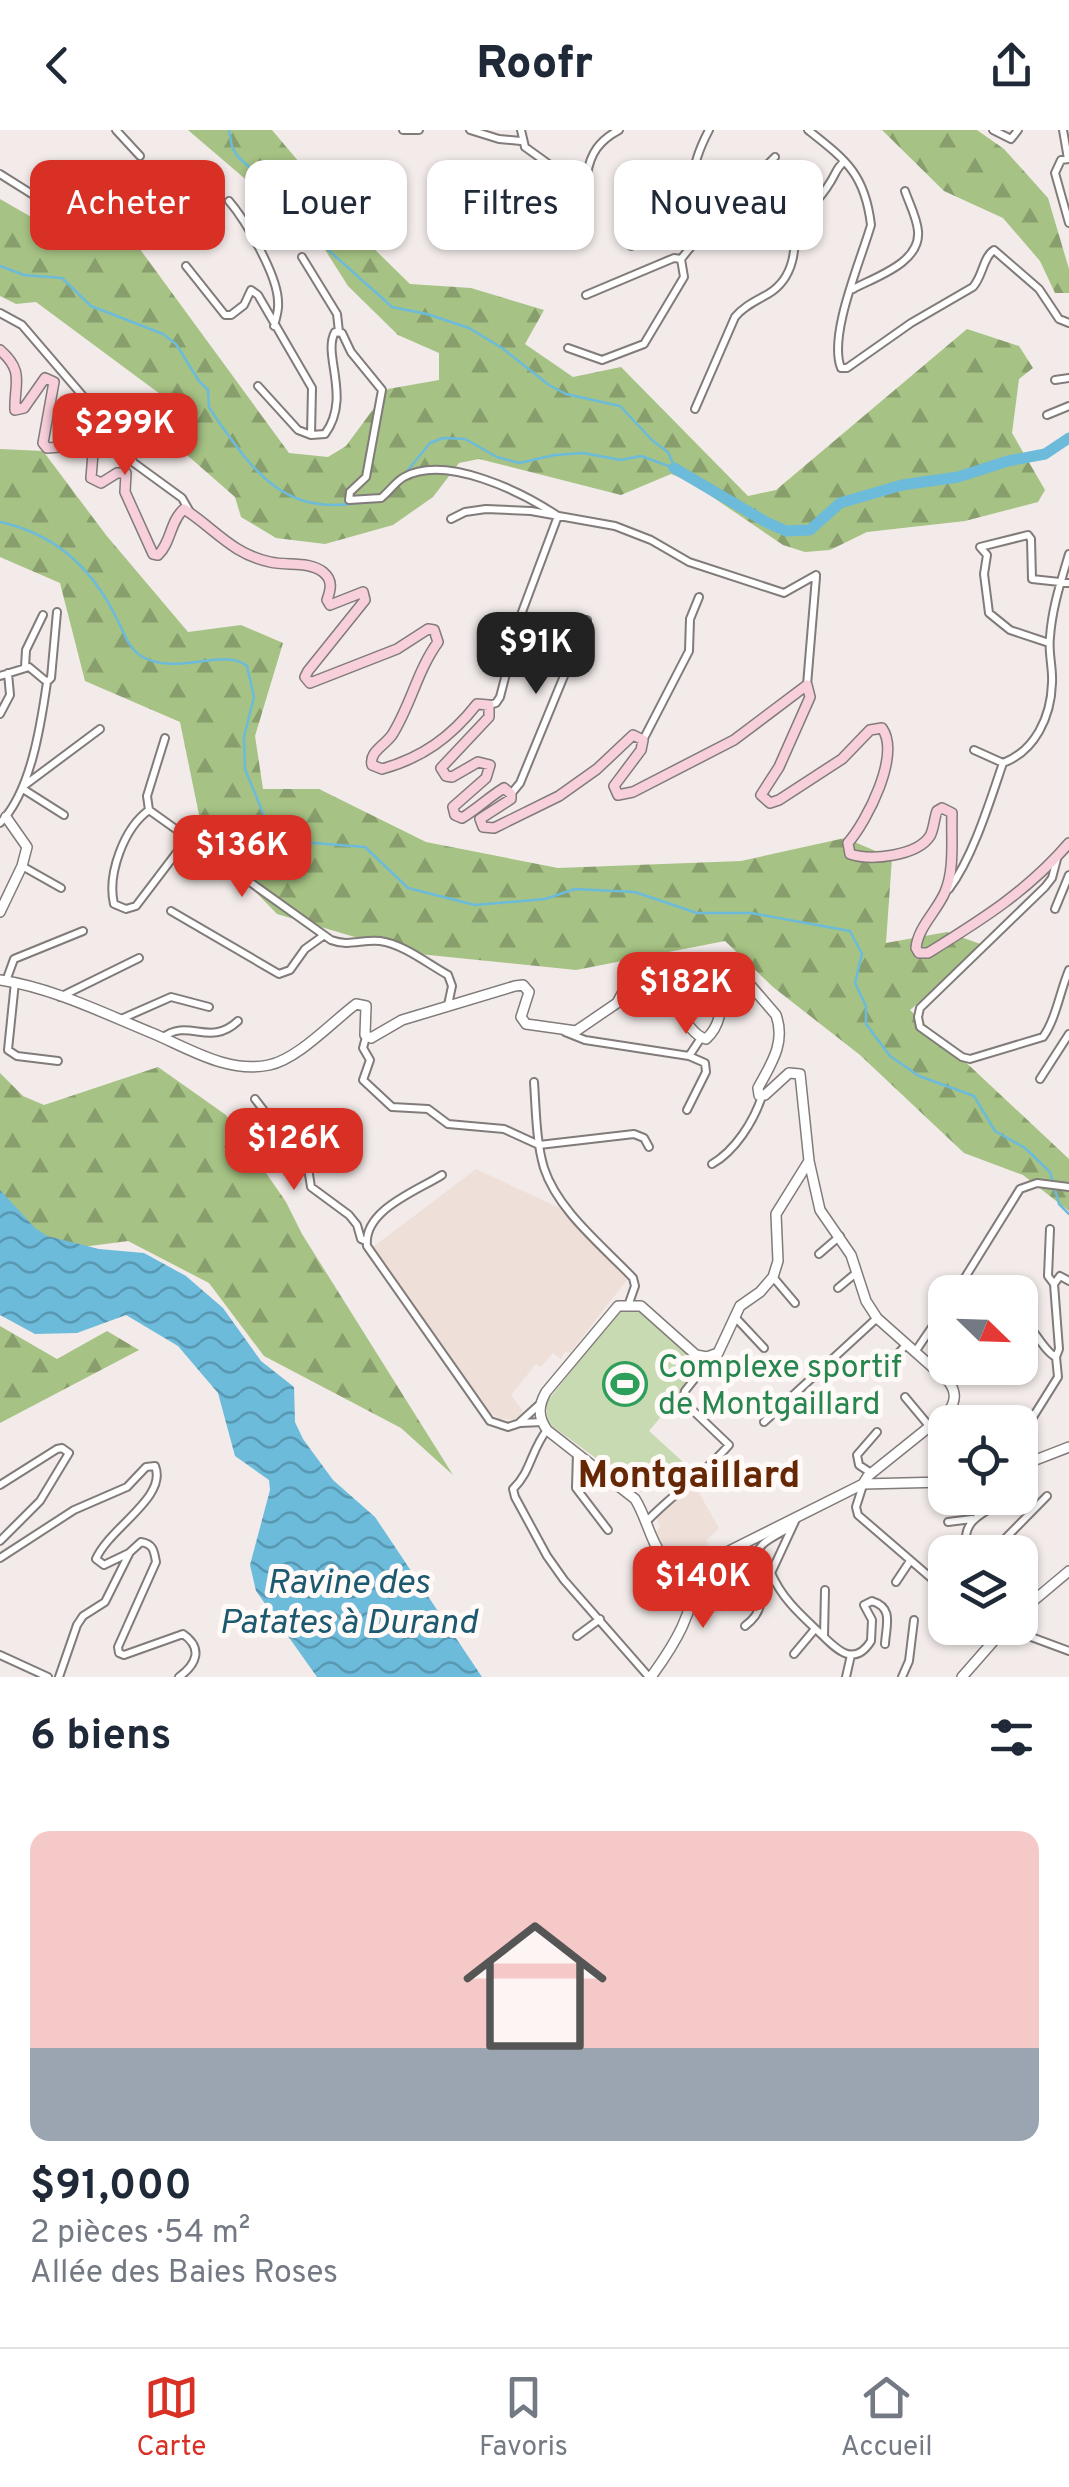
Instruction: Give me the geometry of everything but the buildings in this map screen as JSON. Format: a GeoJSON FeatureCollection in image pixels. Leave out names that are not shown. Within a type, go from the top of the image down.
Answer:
{"type":"FeatureCollection","features":[{"type":"Feature","properties":{"kind":"main road"},"geometry":{"type":"LineString","coordinates":[[0,350],[16,371],[15,410],[24,408],[45,378],[54,382],[43,443],[47,448],[74,446],[90,426],[96,435],[90,478],[101,484],[117,473],[126,473],[125,492],[153,554],[158,556],[163,551],[178,514],[184,509],[223,541],[245,553],[268,562],[314,565],[331,583],[327,600],[330,605],[360,591],[366,595],[357,612],[308,671],[305,677],[310,684],[397,649],[428,629],[438,635],[390,737],[371,756],[372,765],[382,769],[392,766],[445,739],[477,704],[489,706],[489,717],[444,763],[441,771],[452,777],[478,762],[490,766],[486,778],[453,807],[455,815],[462,818],[504,788],[511,794],[504,806],[480,819],[483,827],[494,828],[559,796],[597,769],[633,735],[642,740],[641,750],[615,781],[618,796],[633,792],[718,750],[752,729],[807,685],[810,697],[779,767],[763,789],[764,800],[778,800],[842,758],[870,730],[882,728],[888,738],[881,783],[864,824],[848,843],[850,854],[861,857],[910,851],[930,836],[937,811],[942,808],[952,813],[945,893],[918,937],[916,948],[920,952],[928,953],[987,916],[1044,873],[1069,843]]}},
{"type":"Feature","properties":{"kind":"street"},"geometry":{"type":"LineString","coordinates":[[116,130],[140,156]]}},
{"type":"Feature","properties":{"kind":"street"},"geometry":{"type":"LineString","coordinates":[[404,130],[419,130]]}},
{"type":"Feature","properties":{"kind":"street"},"geometry":{"type":"LineString","coordinates":[[470,130],[522,140]]}},
{"type":"Feature","properties":{"kind":"street"},"geometry":{"type":"LineString","coordinates":[[521,130],[524,146],[575,183],[588,175],[592,155],[605,138],[619,130]]}},
{"type":"Feature","properties":{"kind":"street"},"geometry":{"type":"LineString","coordinates":[[696,160],[709,130]]}},
{"type":"Feature","properties":{"kind":"street"},"geometry":{"type":"LineString","coordinates":[[808,130],[856,172],[871,225],[838,340],[841,368],[847,368],[973,287],[980,279],[987,256],[994,250],[1039,289],[1059,319],[1069,322]]}},
{"type":"Feature","properties":{"kind":"street"},"geometry":{"type":"LineString","coordinates":[[993,130],[1011,139],[1018,130]]}},
{"type":"Feature","properties":{"kind":"street"},"geometry":{"type":"LineString","coordinates":[[1063,130],[1068,159],[1061,160],[1055,172],[1069,224]]}},
{"type":"Feature","properties":{"kind":"street"},"geometry":{"type":"LineString","coordinates":[[772,160],[775,157]]}},
{"type":"Feature","properties":{"kind":"street"},"geometry":{"type":"LineString","coordinates":[[823,192],[844,162]]}},
{"type":"Feature","properties":{"kind":"street"},"geometry":{"type":"LineString","coordinates":[[0,174],[30,192]]}},
{"type":"Feature","properties":{"kind":"street"},"geometry":{"type":"LineString","coordinates":[[852,290],[908,258],[915,247],[918,230],[905,191]]}},
{"type":"Feature","properties":{"kind":"street"},"geometry":{"type":"LineString","coordinates":[[229,201],[252,232],[277,291],[274,326]]}},
{"type":"Feature","properties":{"kind":"street"},"geometry":{"type":"LineString","coordinates":[[568,348],[602,360],[644,344],[684,277],[681,259],[688,250]]}},
{"type":"Feature","properties":{"kind":"street"},"geometry":{"type":"LineString","coordinates":[[695,409],[735,317],[784,280],[795,250]]}},
{"type":"Feature","properties":{"kind":"street"},"geometry":{"type":"LineString","coordinates":[[302,257],[336,314],[339,332],[382,390],[366,477],[350,492],[349,500],[381,498],[400,479],[419,471],[455,470],[513,490],[558,516]]}},
{"type":"Feature","properties":{"kind":"street"},"geometry":{"type":"LineString","coordinates":[[586,294],[674,258],[681,259]]}},
{"type":"Feature","properties":{"kind":"street"},"geometry":{"type":"LineString","coordinates":[[186,266],[225,315],[231,316],[244,305],[251,290],[258,295],[312,388],[312,434]]}},
{"type":"Feature","properties":{"kind":"street"},"geometry":{"type":"LineString","coordinates":[[0,313],[22,325],[134,463],[174,490],[190,513]]}},
{"type":"Feature","properties":{"kind":"street"},"geometry":{"type":"LineString","coordinates":[[258,386],[298,430],[324,434],[336,411],[332,342],[333,334],[339,332]]}},
{"type":"Feature","properties":{"kind":"street"},"geometry":{"type":"LineString","coordinates":[[1056,380],[1069,378]]}},
{"type":"Feature","properties":{"kind":"street"},"geometry":{"type":"LineString","coordinates":[[1047,415],[1069,406]]}},
{"type":"Feature","properties":{"kind":"street"},"geometry":{"type":"LineString","coordinates":[[90,426],[98,414]]}},
{"type":"Feature","properties":{"kind":"street"},"geometry":{"type":"LineString","coordinates":[[451,519],[486,509],[531,510],[627,529],[689,562],[784,592],[816,575],[807,685]]}},
{"type":"Feature","properties":{"kind":"street"},"geometry":{"type":"LineString","coordinates":[[489,706],[500,697],[522,612],[558,516]]}},
{"type":"Feature","properties":{"kind":"street"},"geometry":{"type":"LineString","coordinates":[[1049,643],[1010,630],[990,612],[984,574],[986,555],[980,547],[1028,535],[1032,579],[1064,584]]}},
{"type":"Feature","properties":{"kind":"street"},"geometry":{"type":"LineString","coordinates":[[945,893],[962,869],[986,815],[1002,764],[1018,757],[1042,726],[1050,704],[1049,643],[1069,554]]}},
{"type":"Feature","properties":{"kind":"street"},"geometry":{"type":"LineString","coordinates":[[642,740],[688,651],[690,619],[699,598]]}},
{"type":"Feature","properties":{"kind":"street"},"geometry":{"type":"LineString","coordinates":[[0,912],[27,846],[3,820],[23,787],[51,678],[58,612]]}},
{"type":"Feature","properties":{"kind":"street"},"geometry":{"type":"LineString","coordinates":[[25,667],[26,650],[42,615]]}},
{"type":"Feature","properties":{"kind":"street"},"geometry":{"type":"LineString","coordinates":[[511,794],[520,782],[587,620]]}},
{"type":"Feature","properties":{"kind":"street"},"geometry":{"type":"LineString","coordinates":[[0,714],[11,689],[4,674],[25,667],[34,669],[47,682]]}},
{"type":"Feature","properties":{"kind":"street"},"geometry":{"type":"LineString","coordinates":[[23,787],[100,729]]}},
{"type":"Feature","properties":{"kind":"street"},"geometry":{"type":"LineString","coordinates":[[165,738],[147,796],[148,810],[323,936],[346,945],[372,941],[392,944],[448,975],[452,986],[448,1005]]}},
{"type":"Feature","properties":{"kind":"street"},"geometry":{"type":"LineString","coordinates":[[974,750],[1002,764]]}},
{"type":"Feature","properties":{"kind":"street"},"geometry":{"type":"LineString","coordinates":[[23,787],[64,815]]}},
{"type":"Feature","properties":{"kind":"street"},"geometry":{"type":"LineString","coordinates":[[148,810],[133,825],[121,850],[112,889],[114,904],[126,909],[136,906],[187,839]]}},
{"type":"Feature","properties":{"kind":"street"},"geometry":{"type":"LineString","coordinates":[[1057,857],[1056,868],[1045,887],[920,1008],[920,1027],[954,1054],[970,1058],[1043,1037],[1069,970]]}},
{"type":"Feature","properties":{"kind":"street"},"geometry":{"type":"LineString","coordinates":[[22,866],[61,888]]}},
{"type":"Feature","properties":{"kind":"street"},"geometry":{"type":"LineString","coordinates":[[1055,909],[1069,875]]}},
{"type":"Feature","properties":{"kind":"street"},"geometry":{"type":"LineString","coordinates":[[171,911],[279,974],[290,970],[305,949],[323,936]]}},
{"type":"Feature","properties":{"kind":"street"},"geometry":{"type":"LineString","coordinates":[[58,1061],[16,1056],[8,1050],[7,981],[14,959],[83,931]]}},
{"type":"Feature","properties":{"kind":"street"},"geometry":{"type":"LineString","coordinates":[[60,996],[139,958]]}},
{"type":"Feature","properties":{"kind":"street"},"geometry":{"type":"LineString","coordinates":[[689,1056],[701,1038],[716,1028],[722,1012],[722,969],[733,964],[780,1025],[780,1044],[758,1088],[762,1096]]}},
{"type":"Feature","properties":{"kind":"street"},"geometry":{"type":"LineString","coordinates":[[565,1032],[584,1028],[606,1013],[640,967],[665,984],[701,1038]]}},
{"type":"Feature","properties":{"kind":"street"},"geometry":{"type":"LineString","coordinates":[[7,981],[60,996],[214,1061],[244,1066],[269,1065],[287,1058],[360,1003],[367,1009],[363,1048],[370,1060],[363,1080],[387,1104],[398,1109],[428,1109],[448,1124],[514,1131],[539,1144],[634,1134],[644,1138],[649,1146]]}},
{"type":"Feature","properties":{"kind":"street"},"geometry":{"type":"LineString","coordinates":[[366,1038],[402,1020],[523,985],[530,994],[522,1022],[584,1040],[689,1056],[707,1066],[686,1110]]}},
{"type":"Feature","properties":{"kind":"street"},"geometry":{"type":"LineString","coordinates":[[119,1020],[171,997],[208,1007]]}},
{"type":"Feature","properties":{"kind":"street"},"geometry":{"type":"LineString","coordinates":[[162,1038],[178,1028],[217,1034],[238,1021]]}},
{"type":"Feature","properties":{"kind":"street"},"geometry":{"type":"LineString","coordinates":[[1040,1079],[1069,1034]]}},
{"type":"Feature","properties":{"kind":"street"},"geometry":{"type":"LineString","coordinates":[[712,1164],[728,1154],[762,1096],[789,1073],[800,1074],[809,1161],[818,1204],[840,1236],[866,1301],[877,1318],[949,1382],[954,1394],[951,1405]]}},
{"type":"Feature","properties":{"kind":"street"},"geometry":{"type":"LineString","coordinates":[[534,1082],[545,1172],[556,1193],[633,1278],[629,1304]]}},
{"type":"Feature","properties":{"kind":"street"},"geometry":{"type":"LineString","coordinates":[[255,1099],[308,1168],[314,1191],[349,1214],[357,1224],[361,1240],[366,1241],[490,1421],[508,1427],[520,1422],[542,1402],[613,1309],[629,1304],[645,1309],[696,1355],[713,1356]]}},
{"type":"Feature","properties":{"kind":"street"},"geometry":{"type":"LineString","coordinates":[[647,1520],[678,1489],[704,1473],[729,1445],[683,1400],[685,1391],[723,1346],[742,1304],[774,1276],[778,1262],[776,1214],[809,1161]]}},
{"type":"Feature","properties":{"kind":"street"},"geometry":{"type":"LineString","coordinates":[[366,1241],[375,1218],[442,1175]]}},
{"type":"Feature","properties":{"kind":"street"},"geometry":{"type":"LineString","coordinates":[[966,1275],[1020,1189],[1037,1183],[1065,1186]]}},
{"type":"Feature","properties":{"kind":"street"},"geometry":{"type":"LineString","coordinates":[[1038,1410],[1060,1369],[1056,1357],[1059,1349],[1054,1284],[1048,1276],[1050,1228]]}},
{"type":"Feature","properties":{"kind":"street"},"geometry":{"type":"LineString","coordinates":[[819,1254],[840,1236]]}},
{"type":"Feature","properties":{"kind":"street"},"geometry":{"type":"LineString","coordinates":[[838,1288],[857,1272]]}},
{"type":"Feature","properties":{"kind":"street"},"geometry":{"type":"LineString","coordinates":[[774,1276],[795,1302]]}},
{"type":"Feature","properties":{"kind":"street"},"geometry":{"type":"LineString","coordinates":[[1054,1284],[1060,1276],[1069,1282]]}},
{"type":"Feature","properties":{"kind":"street"},"geometry":{"type":"LineString","coordinates":[[735,1317],[764,1348]]}},
{"type":"Feature","properties":{"kind":"street"},"geometry":{"type":"LineString","coordinates":[[764,1422],[877,1318]]}},
{"type":"Feature","properties":{"kind":"street"},"geometry":{"type":"LineString","coordinates":[[879,1374],[928,1328]]}},
{"type":"Feature","properties":{"kind":"street"},"geometry":{"type":"LineString","coordinates":[[1038,1334],[1049,1354],[1056,1357]]}},
{"type":"Feature","properties":{"kind":"street"},"geometry":{"type":"LineString","coordinates":[[905,1397],[928,1424]]}},
{"type":"Feature","properties":{"kind":"street"},"geometry":{"type":"LineString","coordinates":[[542,1402],[545,1426],[526,1476],[513,1489],[546,1556],[650,1677],[684,1628],[696,1567]]}},
{"type":"Feature","properties":{"kind":"street"},"geometry":{"type":"LineString","coordinates":[[520,1422],[545,1426],[635,1499],[662,1560],[677,1568],[696,1567],[863,1484],[928,1482]]}},
{"type":"Feature","properties":{"kind":"street"},"geometry":{"type":"LineString","coordinates":[[928,1430],[871,1473],[856,1507],[857,1513],[928,1576]]}},
{"type":"Feature","properties":{"kind":"street"},"geometry":{"type":"LineString","coordinates":[[871,1473],[859,1465],[857,1454],[877,1432]]}},
{"type":"Feature","properties":{"kind":"street"},"geometry":{"type":"LineString","coordinates":[[1038,1459],[1069,1447]]}},
{"type":"Feature","properties":{"kind":"street"},"geometry":{"type":"LineString","coordinates":[[0,1486],[57,1450],[62,1448],[68,1454],[40,1501],[0,1541]]}},
{"type":"Feature","properties":{"kind":"street"},"geometry":{"type":"LineString","coordinates":[[578,1452],[576,1488],[608,1530]]}},
{"type":"Feature","properties":{"kind":"street"},"geometry":{"type":"LineString","coordinates":[[0,1558],[74,1510],[126,1487],[146,1467],[154,1466],[158,1477],[155,1491],[124,1522],[96,1559],[104,1565],[129,1553],[141,1542],[149,1543],[154,1550],[156,1562],[118,1647],[119,1653],[124,1655],[183,1634],[195,1646],[197,1656],[180,1677]]}},
{"type":"Feature","properties":{"kind":"street"},"geometry":{"type":"LineString","coordinates":[[1009,1535],[1047,1496]]}},
{"type":"Feature","properties":{"kind":"street"},"geometry":{"type":"LineString","coordinates":[[965,1535],[980,1515]]}},
{"type":"Feature","properties":{"kind":"street"},"geometry":{"type":"LineString","coordinates":[[948,1522],[974,1519]]}},
{"type":"Feature","properties":{"kind":"street"},"geometry":{"type":"LineString","coordinates":[[746,1626],[757,1617],[762,1605],[753,1569],[755,1558],[765,1542],[795,1521]]}},
{"type":"Feature","properties":{"kind":"street"},"geometry":{"type":"LineString","coordinates":[[795,1521],[771,1574],[793,1608],[834,1650],[851,1654],[860,1653],[871,1641],[872,1620],[864,1610],[866,1602],[885,1607],[885,1644]]}},
{"type":"Feature","properties":{"kind":"street"},"geometry":{"type":"LineString","coordinates":[[59,1677],[77,1626],[83,1616],[104,1602],[129,1553]]}},
{"type":"Feature","properties":{"kind":"street"},"geometry":{"type":"LineString","coordinates":[[896,1582],[910,1561]]}},
{"type":"Feature","properties":{"kind":"street"},"geometry":{"type":"LineString","coordinates":[[1038,1597],[1069,1571]]}},
{"type":"Feature","properties":{"kind":"street"},"geometry":{"type":"LineString","coordinates":[[824,1636],[825,1590]]}},
{"type":"Feature","properties":{"kind":"street"},"geometry":{"type":"LineString","coordinates":[[577,1636],[600,1620]]}},
{"type":"Feature","properties":{"kind":"street"},"geometry":{"type":"LineString","coordinates":[[902,1677],[909,1661],[914,1620]]}},
{"type":"Feature","properties":{"kind":"street"},"geometry":{"type":"LineString","coordinates":[[794,1654],[814,1630]]}},
{"type":"Feature","properties":{"kind":"street"},"geometry":{"type":"LineString","coordinates":[[1038,1640],[1069,1651]]}},
{"type":"Feature","properties":{"kind":"street"},"geometry":{"type":"LineString","coordinates":[[966,1675],[992,1645]]}},
{"type":"Feature","properties":{"kind":"street"},"geometry":{"type":"LineString","coordinates":[[846,1677],[851,1654]]}},
{"type":"Feature","properties":{"kind":"street"},"geometry":{"type":"LineString","coordinates":[[0,1655],[48,1677]]}},
{"type":"Feature","properties":{"kind":"shaded area"},"geometry":{"type":"Polygon","coordinates":[[[476,1169],[564,1210],[627,1280],[570,1353],[565,1352],[561,1359],[553,1353],[541,1367],[536,1364],[511,1395],[523,1411],[514,1420],[500,1419],[491,1413],[373,1247],[476,1169]]]}},
{"type":"Feature","properties":{"kind":"shaded area"},"geometry":{"type":"Polygon","coordinates":[[[695,1486],[719,1528],[707,1540],[709,1553],[684,1564],[667,1559],[656,1532],[660,1527],[657,1517],[684,1488],[695,1486]]]}},
{"type":"Feature","properties":{"kind":"green space"},"geometry":{"type":"Polygon","coordinates":[[[188,130],[272,130],[297,160],[245,160],[245,179],[188,130]]]}},
{"type":"Feature","properties":{"kind":"green space"},"geometry":{"type":"Polygon","coordinates":[[[882,130],[977,130],[1004,149],[1048,198],[1069,269],[1069,293],[1055,293],[1040,261],[1003,218],[944,191],[882,130]]]}},
{"type":"Feature","properties":{"kind":"green space"},"geometry":{"type":"Polygon","coordinates":[[[0,199],[30,216],[30,250],[141,250],[289,453],[328,457],[346,446],[388,389],[439,380],[439,353],[398,335],[348,286],[325,250],[375,250],[410,284],[471,288],[544,310],[525,344],[573,377],[621,367],[748,496],[776,490],[967,329],[1019,346],[1033,368],[1019,379],[1012,433],[1045,490],[1038,502],[965,521],[867,532],[830,550],[805,552],[783,545],[689,481],[671,474],[621,495],[479,459],[459,463],[433,497],[393,525],[325,544],[276,538],[241,517],[235,497],[187,455],[183,411],[36,302],[16,304],[0,296],[0,199]]]}},
{"type":"Feature","properties":{"kind":"green space"},"geometry":{"type":"Polygon","coordinates":[[[0,449],[43,451],[106,535],[188,632],[241,625],[283,643],[255,736],[263,789],[319,789],[426,842],[558,868],[741,861],[845,838],[892,858],[886,943],[947,932],[986,946],[910,1010],[1069,1159],[1069,1211],[1023,1175],[964,1153],[860,1055],[773,987],[725,941],[576,970],[409,953],[277,914],[204,839],[180,722],[85,681],[60,583],[0,557],[0,449]]]}},
{"type":"Feature","properties":{"kind":"green space"},"geometry":{"type":"Polygon","coordinates":[[[158,1067],[226,1115],[286,1202],[302,1234],[453,1475],[401,1428],[264,1356],[209,1283],[128,1241],[29,1254],[0,1215],[0,1073],[23,1096],[44,1105],[158,1067]]]}},
{"type":"Feature","properties":{"kind":"green space","name":"Complexe sportif de Montgaillard"},"geometry":{"type":"Polygon","coordinates":[[[619,1311],[638,1311],[704,1365],[649,1431],[682,1461],[666,1480],[659,1475],[642,1492],[548,1423],[546,1403],[619,1311]]]}},
{"type":"Feature","properties":{"kind":"green space"},"geometry":{"type":"Polygon","coordinates":[[[0,1326],[57,1359],[107,1331],[139,1350],[0,1423],[0,1326]]]}},
{"type":"Feature","properties":{"kind":"water","name":"Ravine des Patates à Durand"},"geometry":{"type":"Polygon","coordinates":[[[0,1190],[47,1236],[99,1249],[144,1253],[186,1276],[223,1308],[261,1361],[294,1387],[295,1422],[303,1439],[333,1480],[375,1517],[482,1677],[317,1677],[256,1591],[250,1565],[270,1490],[269,1480],[235,1456],[218,1393],[178,1346],[126,1315],[77,1333],[35,1334],[0,1315],[0,1190]]]}},
{"type":"Feature","properties":{"kind":"waterway"},"geometry":{"type":"LineString","coordinates":[[229,130],[238,157],[263,179],[305,229],[392,307],[469,328],[566,394],[620,406],[668,452],[674,466]]}},
{"type":"Feature","properties":{"kind":"waterway"},"geometry":{"type":"LineString","coordinates":[[0,266],[24,275],[62,278],[91,306],[163,334],[176,344],[208,390],[214,415],[243,455],[274,486],[312,503],[362,502]]}},
{"type":"Feature","properties":{"kind":"waterway"},"geometry":{"type":"LineString","coordinates":[[404,475],[430,443],[443,438],[465,439],[497,457],[519,463],[583,453],[621,460],[641,456],[674,468]]}},
{"type":"Feature","properties":{"kind":"waterway"},"geometry":{"type":"LineString","coordinates":[[674,468],[766,522],[786,531],[810,530],[840,503],[902,485],[958,477],[1045,454],[1069,438]]}},
{"type":"Feature","properties":{"kind":"waterway"},"geometry":{"type":"LineString","coordinates":[[0,522],[38,535],[83,568],[106,599],[129,644],[141,656],[169,664],[226,659],[247,666],[254,697],[244,737],[245,769],[270,830],[288,841],[365,847],[408,888],[475,905],[545,899],[575,889],[635,892],[697,913],[751,913],[850,931],[862,954],[855,983],[866,1006],[866,1024],[890,1056],[919,1076],[974,1096],[995,1131],[1025,1148],[1050,1172],[1059,1204],[1069,1214]]}},
{"type":"Feature","properties":{"kind":"place","name":"Complexe sportif de Montgaillard"},"geometry":{"type":"Point","coordinates":[625,1384]}},
{"type":"Feature","properties":{"kind":"district","name":"Montgaillard"},"geometry":{"type":"Point","coordinates":[689,1474]}}]}
